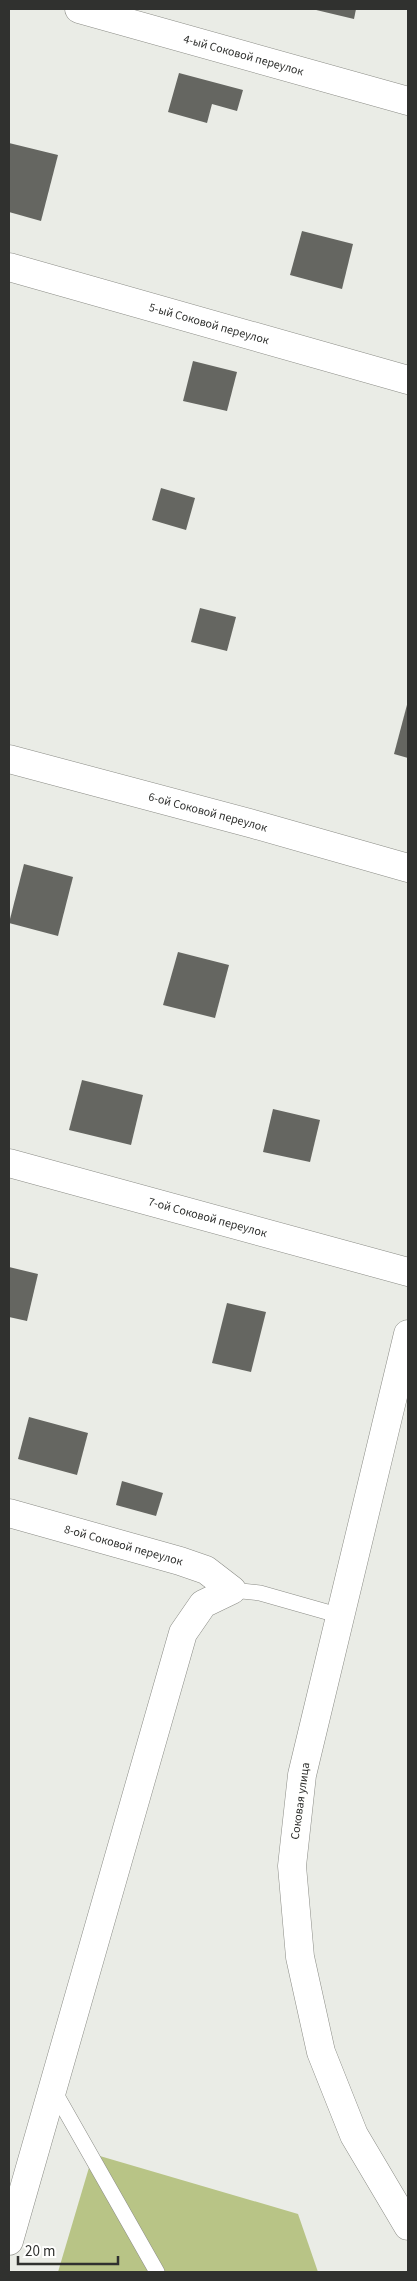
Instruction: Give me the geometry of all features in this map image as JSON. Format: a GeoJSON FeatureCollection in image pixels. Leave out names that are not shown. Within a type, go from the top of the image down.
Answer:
{"type":"FeatureCollection","features":[{"type":"Feature","properties":{"kind":"street","name":"4-ый Соковой переулок"},"geometry":{"type":"LineString","coordinates":[[78,9],[408,102]]}},
{"type":"Feature","properties":{"kind":"street","name":"5-ый Соковой переулок"},"geometry":{"type":"LineString","coordinates":[[9,267],[408,380]]}},
{"type":"Feature","properties":{"kind":"street","name":"6-ой Соковой переулок"},"geometry":{"type":"LineString","coordinates":[[9,759],[253,824],[408,868]]}},
{"type":"Feature","properties":{"kind":"street","name":"7-ой Соковой переулок"},"geometry":{"type":"LineString","coordinates":[[9,1163],[408,1272]]}},
{"type":"Feature","properties":{"kind":"street","name":"Соковая улица"},"geometry":{"type":"LineString","coordinates":[[408,1334],[302,1775],[292,1866],[300,1957],[321,2052],[354,2135],[408,2226]]}},
{"type":"Feature","properties":{"kind":"street","name":"8-ой Соковой переулок"},"geometry":{"type":"LineString","coordinates":[[9,1513],[180,1561],[206,1570],[232,1590]]}},
{"type":"Feature","properties":{"kind":"street"},"geometry":{"type":"LineString","coordinates":[[9,2241],[183,1632],[203,1604],[232,1590]]}},
{"type":"Feature","properties":{"kind":"lane"},"geometry":{"type":"LineString","coordinates":[[232,1590],[260,1593],[341,1616]]}},
{"type":"Feature","properties":{"kind":"lane"},"geometry":{"type":"LineString","coordinates":[[52,2088],[157,2272]]}},
{"type":"Feature","properties":{"kind":"green space"},"geometry":{"type":"Polygon","coordinates":[[[93,2154],[298,2214],[318,2272],[58,2272],[93,2154]]]}},
{"type":"Feature","properties":{"kind":"building"},"geometry":{"type":"Polygon","coordinates":[[[312,9],[356,9],[354,19],[312,9]]]}},
{"type":"Feature","properties":{"kind":"building"},"geometry":{"type":"Polygon","coordinates":[[[179,73],[243,90],[237,111],[212,104],[207,123],[168,112],[179,73]]]}},
{"type":"Feature","properties":{"kind":"building"},"geometry":{"type":"Polygon","coordinates":[[[9,143],[58,155],[41,221],[9,212],[9,143]]]}},
{"type":"Feature","properties":{"kind":"building"},"geometry":{"type":"Polygon","coordinates":[[[302,231],[353,244],[342,289],[290,275],[302,231]]]}},
{"type":"Feature","properties":{"kind":"building"},"geometry":{"type":"Polygon","coordinates":[[[193,361],[237,372],[227,411],[183,401],[193,361]]]}},
{"type":"Feature","properties":{"kind":"building"},"geometry":{"type":"Polygon","coordinates":[[[161,488],[195,498],[186,530],[152,520],[161,488]]]}},
{"type":"Feature","properties":{"kind":"building"},"geometry":{"type":"Polygon","coordinates":[[[200,608],[236,617],[227,651],[191,642],[200,608]]]}},
{"type":"Feature","properties":{"kind":"building"},"geometry":{"type":"Polygon","coordinates":[[[408,701],[408,758],[394,754],[408,701]]]}},
{"type":"Feature","properties":{"kind":"building"},"geometry":{"type":"Polygon","coordinates":[[[24,864],[73,877],[58,936],[9,923],[24,864]]]}},
{"type":"Feature","properties":{"kind":"building"},"geometry":{"type":"Polygon","coordinates":[[[178,952],[229,965],[215,1018],[163,1005],[178,952]]]}},
{"type":"Feature","properties":{"kind":"building"},"geometry":{"type":"Polygon","coordinates":[[[82,1080],[143,1095],[131,1145],[69,1130],[82,1080]]]}},
{"type":"Feature","properties":{"kind":"building"},"geometry":{"type":"Polygon","coordinates":[[[273,1109],[320,1120],[310,1162],[263,1152],[273,1109]]]}},
{"type":"Feature","properties":{"kind":"building"},"geometry":{"type":"Polygon","coordinates":[[[9,1267],[38,1274],[27,1321],[9,1317],[9,1267]]]}},
{"type":"Feature","properties":{"kind":"building"},"geometry":{"type":"Polygon","coordinates":[[[227,1303],[266,1312],[251,1372],[212,1363],[227,1303]]]}},
{"type":"Feature","properties":{"kind":"building"},"geometry":{"type":"Polygon","coordinates":[[[29,1417],[88,1433],[77,1475],[18,1459],[29,1417]]]}},
{"type":"Feature","properties":{"kind":"building"},"geometry":{"type":"Polygon","coordinates":[[[122,1481],[163,1493],[156,1516],[116,1505],[122,1481]]]}}]}
